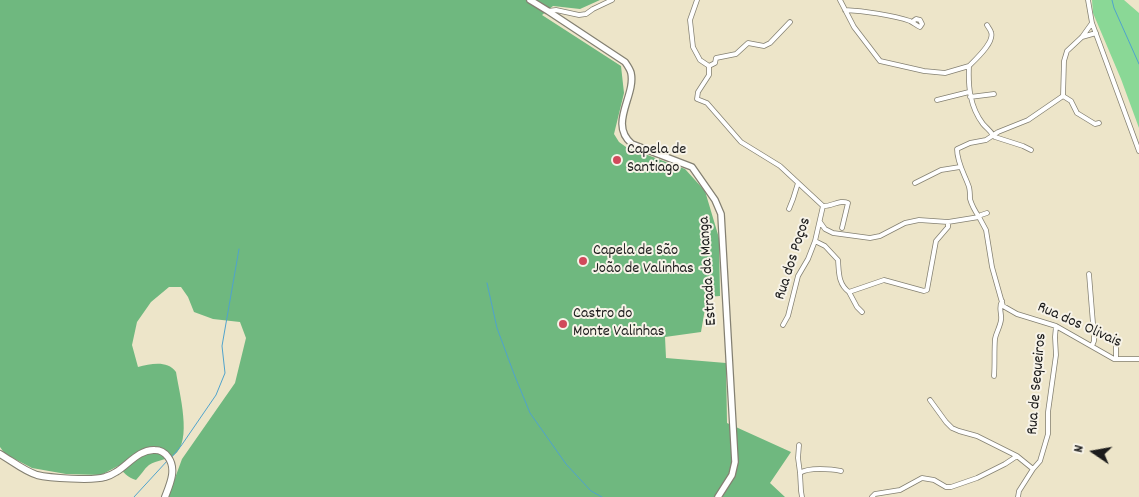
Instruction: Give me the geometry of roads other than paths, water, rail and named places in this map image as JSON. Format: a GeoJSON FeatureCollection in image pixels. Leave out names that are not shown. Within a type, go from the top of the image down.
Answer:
{"type":"FeatureCollection","features":[{"type":"Feature","properties":{"kind":"main road"},"geometry":{"type":"LineString","coordinates":[[0,454],[38,475],[97,479],[113,474],[142,453],[153,450],[160,451],[166,454],[171,461],[172,469],[172,478],[165,497]]}},
{"type":"Feature","properties":{"kind":"street","name":"Estrada da Manga"},"geometry":{"type":"LineString","coordinates":[[530,0],[625,62],[631,72],[631,82],[622,122],[626,139],[632,144],[692,168],[715,200],[721,214],[735,462],[732,475],[718,497]]}},
{"type":"Feature","properties":{"kind":"street"},"geometry":{"type":"LineString","coordinates":[[548,11],[556,10],[579,15],[586,14],[612,0]]}},
{"type":"Feature","properties":{"kind":"street"},"geometry":{"type":"LineString","coordinates":[[698,0],[690,20],[693,47],[700,60],[709,66],[715,64],[716,58],[736,54],[748,43],[764,46],[770,43],[790,22]]}},
{"type":"Feature","properties":{"kind":"street"},"geometry":{"type":"LineString","coordinates":[[840,0],[854,28],[880,61],[924,71],[945,73],[969,66],[983,52],[992,37],[992,33],[987,25]]}},
{"type":"Feature","properties":{"kind":"street"},"geometry":{"type":"LineString","coordinates":[[1088,0],[1092,23],[1139,151]]}},
{"type":"Feature","properties":{"kind":"street"},"geometry":{"type":"LineString","coordinates":[[845,10],[877,14],[912,22]]}},
{"type":"Feature","properties":{"kind":"street"},"geometry":{"type":"LineString","coordinates":[[1063,96],[1064,61],[1068,51],[1082,37],[1092,23]]}},
{"type":"Feature","properties":{"kind":"street"},"geometry":{"type":"LineString","coordinates":[[1082,37],[1096,32]]}},
{"type":"Feature","properties":{"kind":"street","name":"Rua dos Poços"},"geometry":{"type":"LineString","coordinates":[[709,66],[709,75],[698,92],[697,99],[707,103],[740,142],[780,166],[823,206],[815,241],[808,260],[798,276],[784,325]]}},
{"type":"Feature","properties":{"kind":"street"},"geometry":{"type":"LineString","coordinates":[[969,66],[968,84],[974,107],[984,125],[992,131],[993,136]]}},
{"type":"Feature","properties":{"kind":"street"},"geometry":{"type":"LineString","coordinates":[[936,100],[970,94],[994,94]]}},
{"type":"Feature","properties":{"kind":"street"},"geometry":{"type":"LineString","coordinates":[[1063,96],[1071,101],[1077,113],[1095,124],[1099,123]]}},
{"type":"Feature","properties":{"kind":"street"},"geometry":{"type":"LineString","coordinates":[[994,376],[996,337],[1001,323],[999,308],[1002,301],[992,267],[986,230],[970,198],[970,189],[960,167],[957,149],[970,143],[986,140],[998,132],[1028,120],[1063,96]]}},
{"type":"Feature","properties":{"kind":"street"},"geometry":{"type":"LineString","coordinates":[[993,136],[1031,150]]}},
{"type":"Feature","properties":{"kind":"street"},"geometry":{"type":"LineString","coordinates":[[915,183],[941,170],[960,167]]}},
{"type":"Feature","properties":{"kind":"street"},"geometry":{"type":"LineString","coordinates":[[788,209],[794,200],[798,183]]}},
{"type":"Feature","properties":{"kind":"street"},"geometry":{"type":"LineString","coordinates":[[823,206],[844,201],[848,202],[842,228]]}},
{"type":"Feature","properties":{"kind":"street"},"geometry":{"type":"LineString","coordinates":[[820,222],[825,229],[833,232],[870,238],[880,236],[905,223],[919,220],[948,222],[979,217],[987,213]]}},
{"type":"Feature","properties":{"kind":"street"},"geometry":{"type":"LineString","coordinates":[[848,292],[884,280],[924,291],[927,290],[936,242],[948,227],[948,222]]}},
{"type":"Feature","properties":{"kind":"street"},"geometry":{"type":"LineString","coordinates":[[815,241],[825,246],[838,260],[839,278],[843,287],[862,312]]}},
{"type":"Feature","properties":{"kind":"street"},"geometry":{"type":"LineString","coordinates":[[1089,274],[1094,336],[1092,346]]}},
{"type":"Feature","properties":{"kind":"street","name":"Rua dos Olivais"},"geometry":{"type":"LineString","coordinates":[[1002,301],[1003,306],[1017,314],[1056,326],[1116,359],[1139,359]]}},
{"type":"Feature","properties":{"kind":"street","name":"Rua de Sequeiros"},"geometry":{"type":"LineString","coordinates":[[1018,497],[1019,491],[1040,461],[1048,434],[1048,412],[1056,355],[1054,337],[1056,326]]}},
{"type":"Feature","properties":{"kind":"street"},"geometry":{"type":"LineString","coordinates":[[1116,340],[1116,359]]}},
{"type":"Feature","properties":{"kind":"street"},"geometry":{"type":"LineString","coordinates":[[930,400],[952,428],[977,436],[1017,456],[1033,469]]}},
{"type":"Feature","properties":{"kind":"street"},"geometry":{"type":"LineString","coordinates":[[799,445],[798,458],[802,497]]}},
{"type":"Feature","properties":{"kind":"street"},"geometry":{"type":"LineString","coordinates":[[872,497],[875,494],[900,490],[922,478],[934,480],[946,487],[951,487],[977,478],[1017,456]]}},
{"type":"Feature","properties":{"kind":"street"},"geometry":{"type":"LineString","coordinates":[[800,473],[803,470],[842,471]]}},
{"type":"Feature","properties":{"kind":"waterway"},"geometry":{"type":"LineString","coordinates":[[1112,0],[1139,64]]}},
{"type":"Feature","properties":{"kind":"waterway"},"geometry":{"type":"LineString","coordinates":[[171,458],[216,395],[225,373],[222,346],[239,249]]}},
{"type":"Feature","properties":{"kind":"waterway"},"geometry":{"type":"LineString","coordinates":[[487,283],[497,328],[530,413],[566,464],[591,491],[602,497]]}},
{"type":"Feature","properties":{"kind":"waterway"},"geometry":{"type":"LineString","coordinates":[[134,497],[168,460]]}},
{"type":"Feature","properties":{"kind":"place","name":"Capela de Santiago"},"geometry":{"type":"Point","coordinates":[617,160]}},
{"type":"Feature","properties":{"kind":"place","name":"Capela de São João de Valinhas"},"geometry":{"type":"Point","coordinates":[583,261]}},
{"type":"Feature","properties":{"kind":"place","name":"Castro do Monte Valinhas"},"geometry":{"type":"Point","coordinates":[563,324]}}]}
